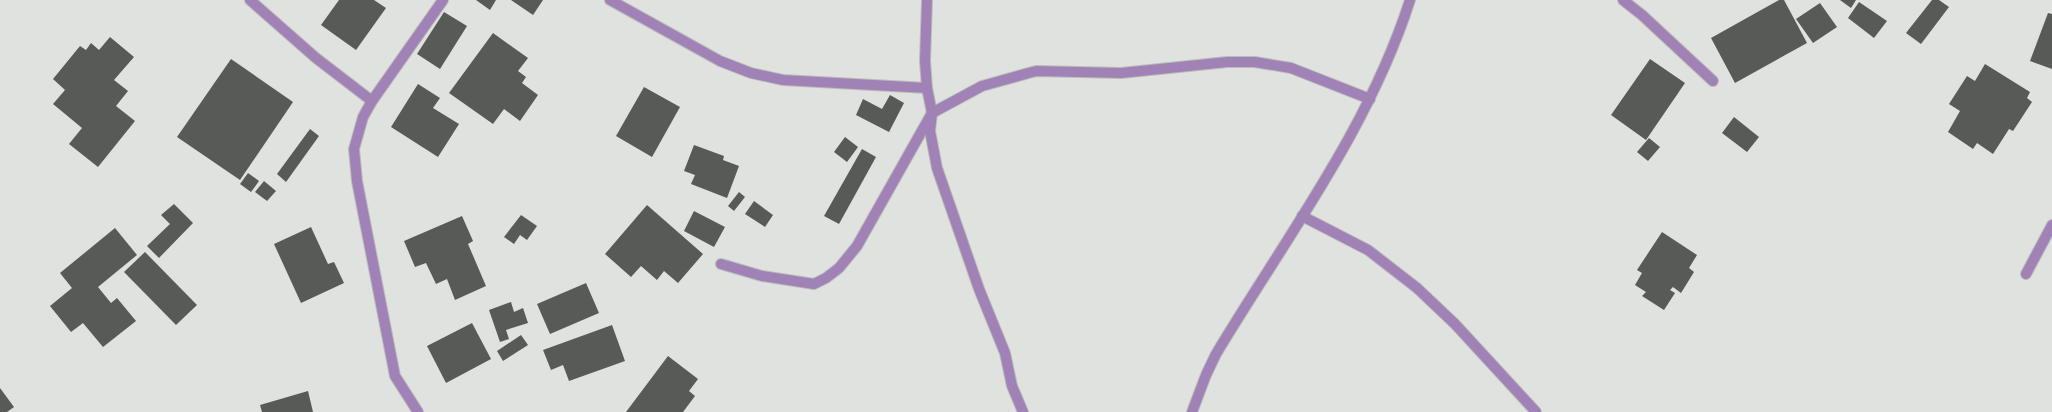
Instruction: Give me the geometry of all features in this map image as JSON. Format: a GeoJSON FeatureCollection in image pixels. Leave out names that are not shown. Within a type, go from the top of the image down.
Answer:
{"type":"FeatureCollection","features":[{"type":"Feature","properties":{"kind":"street"},"geometry":{"type":"LineString","coordinates":[[250,0],[316,58],[372,101]]}},
{"type":"Feature","properties":{"kind":"street"},"geometry":{"type":"LineString","coordinates":[[418,412],[395,376],[357,181],[354,149],[363,117],[372,101],[442,0]]}},
{"type":"Feature","properties":{"kind":"street"},"geometry":{"type":"LineString","coordinates":[[610,0],[720,61],[751,73],[783,80],[927,88]]}},
{"type":"Feature","properties":{"kind":"street"},"geometry":{"type":"LineString","coordinates":[[927,0],[925,61],[927,88],[932,113],[930,131],[942,186],[979,289],[1005,353],[1012,386],[1022,412]]}},
{"type":"Feature","properties":{"kind":"street"},"geometry":{"type":"LineString","coordinates":[[1192,412],[1206,375],[1216,354],[1302,216],[1370,99],[1402,25],[1410,0]]}},
{"type":"Feature","properties":{"kind":"street"},"geometry":{"type":"LineString","coordinates":[[1623,0],[1642,15],[1713,81]]}},
{"type":"Feature","properties":{"kind":"street"},"geometry":{"type":"LineString","coordinates":[[720,264],[762,276],[814,284],[826,278],[839,268],[857,246],[932,113],[982,86],[1036,71],[1121,73],[1227,62],[1255,62],[1291,68],[1370,99]]}},
{"type":"Feature","properties":{"kind":"street"},"geometry":{"type":"LineString","coordinates":[[1302,216],[1368,250],[1417,288],[1460,330],[1536,412]]}},
{"type":"Feature","properties":{"kind":"street"},"geometry":{"type":"LineString","coordinates":[[2026,274],[2052,225]]}},
{"type":"Feature","properties":{"kind":"building"},"geometry":{"type":"Polygon","coordinates":[[[339,0],[374,0],[386,8],[356,50],[321,25],[339,0]]]}},
{"type":"Feature","properties":{"kind":"building"},"geometry":{"type":"Polygon","coordinates":[[[476,0],[496,0],[490,10],[476,0]]]}},
{"type":"Feature","properties":{"kind":"building"},"geometry":{"type":"Polygon","coordinates":[[[511,0],[543,0],[533,15],[511,0]]]}},
{"type":"Feature","properties":{"kind":"building"},"geometry":{"type":"Polygon","coordinates":[[[1779,0],[1784,0],[1807,43],[1735,83],[1711,38],[1779,0]]]}},
{"type":"Feature","properties":{"kind":"building"},"geometry":{"type":"Polygon","coordinates":[[[1840,0],[1856,0],[1851,8],[1840,0]]]}},
{"type":"Feature","properties":{"kind":"building"},"geometry":{"type":"Polygon","coordinates":[[[1932,0],[1939,0],[1949,7],[1921,44],[1906,33],[1932,0]]]}},
{"type":"Feature","properties":{"kind":"building"},"geometry":{"type":"Polygon","coordinates":[[[1859,2],[1887,21],[1874,38],[1848,18],[1859,2]]]}},
{"type":"Feature","properties":{"kind":"building"},"geometry":{"type":"Polygon","coordinates":[[[1820,3],[1837,27],[1813,43],[1796,19],[1820,3]]]}},
{"type":"Feature","properties":{"kind":"building"},"geometry":{"type":"Polygon","coordinates":[[[444,12],[467,26],[440,69],[417,54],[444,12]]]}},
{"type":"Feature","properties":{"kind":"building"},"geometry":{"type":"Polygon","coordinates":[[[2048,13],[2052,14],[2052,69],[2030,61],[2048,13]]]}},
{"type":"Feature","properties":{"kind":"building"},"geometry":{"type":"Polygon","coordinates":[[[493,33],[528,58],[518,71],[526,77],[522,83],[538,95],[520,121],[504,109],[493,124],[449,93],[493,33]]]}},
{"type":"Feature","properties":{"kind":"building"},"geometry":{"type":"Polygon","coordinates":[[[110,37],[134,57],[114,80],[128,91],[116,106],[135,121],[98,167],[69,144],[82,128],[53,104],[65,90],[53,79],[80,46],[86,50],[91,43],[99,50],[110,37]]]}},
{"type":"Feature","properties":{"kind":"building"},"geometry":{"type":"Polygon","coordinates":[[[231,59],[293,102],[240,180],[177,137],[231,59]]]}},
{"type":"Feature","properties":{"kind":"building"},"geometry":{"type":"Polygon","coordinates":[[[1650,59],[1685,83],[1646,140],[1611,115],[1650,59]]]}},
{"type":"Feature","properties":{"kind":"building"},"geometry":{"type":"Polygon","coordinates":[[[1985,64],[2030,92],[2027,98],[2032,102],[2013,131],[2009,129],[1993,154],[1977,143],[1973,149],[1948,132],[1960,111],[1949,104],[1967,76],[1975,81],[1985,64]]]}},
{"type":"Feature","properties":{"kind":"building"},"geometry":{"type":"Polygon","coordinates":[[[418,84],[440,98],[433,108],[459,124],[438,157],[391,127],[418,84]]]}},
{"type":"Feature","properties":{"kind":"building"},"geometry":{"type":"Polygon","coordinates":[[[644,87],[680,107],[652,157],[616,136],[644,87]]]}},
{"type":"Feature","properties":{"kind":"building"},"geometry":{"type":"Polygon","coordinates":[[[890,95],[904,103],[889,132],[856,115],[863,99],[882,109],[890,95]]]}},
{"type":"Feature","properties":{"kind":"building"},"geometry":{"type":"Polygon","coordinates":[[[1734,117],[1759,137],[1747,152],[1722,133],[1734,117]]]}},
{"type":"Feature","properties":{"kind":"building"},"geometry":{"type":"Polygon","coordinates":[[[310,129],[319,136],[286,182],[277,174],[310,129]]]}},
{"type":"Feature","properties":{"kind":"building"},"geometry":{"type":"Polygon","coordinates":[[[845,137],[858,147],[847,162],[834,152],[845,137]]]}},
{"type":"Feature","properties":{"kind":"building"},"geometry":{"type":"Polygon","coordinates":[[[1649,138],[1660,147],[1648,161],[1637,152],[1649,138]]]}},
{"type":"Feature","properties":{"kind":"building"},"geometry":{"type":"Polygon","coordinates":[[[694,145],[724,156],[723,160],[739,166],[727,198],[691,184],[695,175],[684,171],[694,145]]]}},
{"type":"Feature","properties":{"kind":"building"},"geometry":{"type":"Polygon","coordinates":[[[862,149],[876,157],[839,224],[824,216],[862,149]]]}},
{"type":"Feature","properties":{"kind":"building"},"geometry":{"type":"Polygon","coordinates":[[[248,173],[259,181],[251,192],[240,184],[248,173]]]}},
{"type":"Feature","properties":{"kind":"building"},"geometry":{"type":"Polygon","coordinates":[[[264,181],[276,191],[267,201],[255,192],[264,181]]]}},
{"type":"Feature","properties":{"kind":"building"},"geometry":{"type":"Polygon","coordinates":[[[739,192],[745,197],[734,211],[728,206],[739,192]]]}},
{"type":"Feature","properties":{"kind":"building"},"geometry":{"type":"Polygon","coordinates":[[[754,201],[773,215],[765,227],[745,214],[754,201]]]}},
{"type":"Feature","properties":{"kind":"building"},"geometry":{"type":"Polygon","coordinates":[[[174,204],[193,223],[159,258],[147,246],[170,224],[161,215],[174,204]]]}},
{"type":"Feature","properties":{"kind":"building"},"geometry":{"type":"Polygon","coordinates":[[[647,205],[703,254],[678,283],[664,271],[657,280],[641,266],[631,277],[605,254],[647,205]]]}},
{"type":"Feature","properties":{"kind":"building"},"geometry":{"type":"Polygon","coordinates":[[[694,211],[725,227],[714,247],[684,231],[694,211]]]}},
{"type":"Feature","properties":{"kind":"building"},"geometry":{"type":"Polygon","coordinates":[[[521,215],[537,226],[527,240],[520,235],[514,244],[504,237],[521,215]]]}},
{"type":"Feature","properties":{"kind":"building"},"geometry":{"type":"Polygon","coordinates":[[[462,216],[473,241],[468,244],[486,286],[455,300],[447,279],[436,284],[426,263],[415,267],[404,241],[462,216]]]}},
{"type":"Feature","properties":{"kind":"building"},"geometry":{"type":"Polygon","coordinates":[[[311,227],[328,264],[334,262],[344,283],[301,303],[274,244],[311,227]]]}},
{"type":"Feature","properties":{"kind":"building"},"geometry":{"type":"Polygon","coordinates":[[[115,228],[137,255],[98,287],[111,303],[117,298],[136,321],[103,347],[83,323],[71,332],[50,306],[72,288],[60,273],[115,228]]]}},
{"type":"Feature","properties":{"kind":"building"},"geometry":{"type":"Polygon","coordinates":[[[1662,232],[1697,255],[1689,268],[1694,272],[1681,293],[1673,287],[1670,290],[1675,293],[1664,310],[1642,296],[1646,292],[1635,285],[1642,273],[1637,270],[1662,232]]]}},
{"type":"Feature","properties":{"kind":"building"},"geometry":{"type":"Polygon","coordinates":[[[145,252],[197,305],[176,325],[124,272],[145,252]]]}},
{"type":"Feature","properties":{"kind":"building"},"geometry":{"type":"Polygon","coordinates":[[[586,283],[599,313],[550,334],[537,304],[586,283]]]}},
{"type":"Feature","properties":{"kind":"building"},"geometry":{"type":"Polygon","coordinates":[[[511,302],[514,312],[523,308],[528,323],[506,330],[509,339],[500,342],[489,310],[511,302]]]}},
{"type":"Feature","properties":{"kind":"building"},"geometry":{"type":"Polygon","coordinates":[[[472,323],[491,359],[446,383],[427,346],[472,323]]]}},
{"type":"Feature","properties":{"kind":"building"},"geometry":{"type":"Polygon","coordinates":[[[612,325],[625,361],[569,381],[563,365],[551,370],[543,350],[612,325]]]}},
{"type":"Feature","properties":{"kind":"building"},"geometry":{"type":"Polygon","coordinates":[[[521,335],[528,345],[503,361],[497,351],[521,335]]]}},
{"type":"Feature","properties":{"kind":"building"},"geometry":{"type":"Polygon","coordinates":[[[668,356],[698,379],[689,391],[695,396],[683,412],[626,412],[668,356]]]}},
{"type":"Feature","properties":{"kind":"building"},"geometry":{"type":"Polygon","coordinates":[[[0,388],[14,407],[7,412],[0,412],[0,388]]]}},
{"type":"Feature","properties":{"kind":"building"},"geometry":{"type":"Polygon","coordinates":[[[308,391],[313,412],[262,412],[260,405],[308,391]]]}}]}
